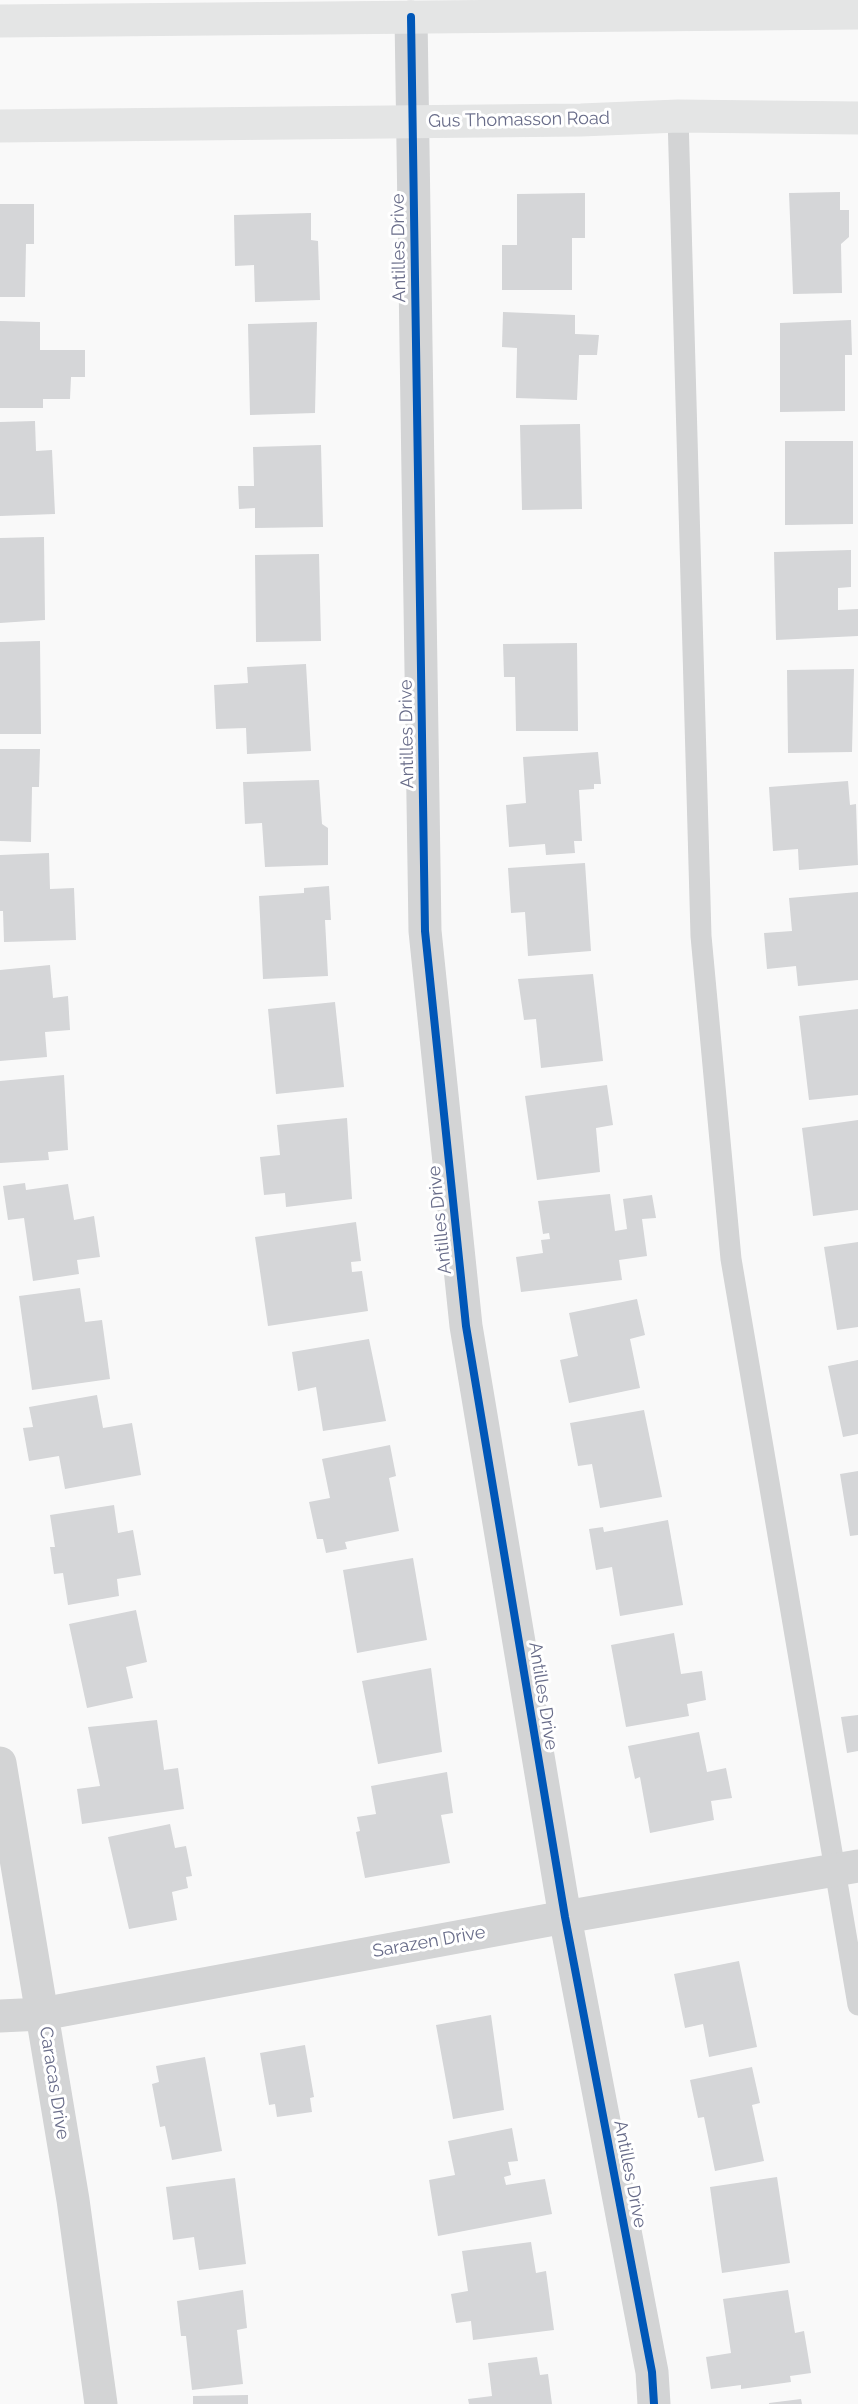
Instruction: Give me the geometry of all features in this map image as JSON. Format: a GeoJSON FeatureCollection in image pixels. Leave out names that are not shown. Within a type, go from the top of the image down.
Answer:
{"type":"FeatureCollection","features":[{"type":"Feature","properties":{"kind":"main road"},"geometry":{"type":"LineString","coordinates":[[0,21],[230,10],[411,9],[858,13]]}},
{"type":"Feature","properties":{"kind":"main road","name":"Gus Thomasson Road"},"geometry":{"type":"LineString","coordinates":[[0,126],[581,120],[678,116],[858,118]]}},
{"type":"Feature","properties":{"kind":"street","name":"Antilles Drive"},"geometry":{"type":"LineString","coordinates":[[411,9],[425,931],[466,1326],[565,1917],[652,2372],[654,2404]]}},
{"type":"Feature","properties":{"kind":"street","name":"Caracas Drive"},"geometry":{"type":"LineString","coordinates":[[0,1762],[73,2200],[101,2404]]}},
{"type":"Feature","properties":{"kind":"street","name":"Sarazen Drive"},"geometry":{"type":"LineString","coordinates":[[0,2016],[42,2014],[565,1917],[847,1868]]}},
{"type":"Feature","properties":{"kind":"lane"},"geometry":{"type":"LineString","coordinates":[[678,116],[700,936],[731,1259],[847,1868],[858,2005]]}},
{"type":"Feature","properties":{"kind":"building"},"geometry":{"type":"Polygon","coordinates":[[[840,192],[840,210],[849,210],[849,237],[841,244],[842,293],[793,294],[789,193],[840,192]]]}},
{"type":"Feature","properties":{"kind":"building"},"geometry":{"type":"Polygon","coordinates":[[[585,193],[585,238],[572,238],[572,290],[502,290],[502,245],[517,245],[517,194],[585,193]]]}},
{"type":"Feature","properties":{"kind":"building"},"geometry":{"type":"Polygon","coordinates":[[[0,204],[34,204],[34,244],[26,244],[25,297],[0,297],[0,204]]]}},
{"type":"Feature","properties":{"kind":"building"},"geometry":{"type":"Polygon","coordinates":[[[311,213],[311,240],[318,241],[320,300],[255,302],[254,265],[235,266],[234,215],[311,213]]]}},
{"type":"Feature","properties":{"kind":"building"},"geometry":{"type":"Polygon","coordinates":[[[503,312],[575,315],[575,334],[599,335],[597,355],[579,355],[577,400],[516,398],[517,348],[502,347],[503,312]]]}},
{"type":"Feature","properties":{"kind":"building"},"geometry":{"type":"Polygon","coordinates":[[[851,320],[852,355],[845,355],[845,411],[780,412],[780,323],[851,320]]]}},
{"type":"Feature","properties":{"kind":"building"},"geometry":{"type":"Polygon","coordinates":[[[0,321],[40,322],[40,350],[85,350],[85,377],[71,377],[70,399],[43,399],[43,408],[0,408],[0,321]]]}},
{"type":"Feature","properties":{"kind":"building"},"geometry":{"type":"Polygon","coordinates":[[[317,322],[315,413],[250,415],[248,324],[317,322]]]}},
{"type":"Feature","properties":{"kind":"building"},"geometry":{"type":"Polygon","coordinates":[[[35,421],[36,451],[52,450],[55,514],[0,516],[0,422],[35,421]]]}},
{"type":"Feature","properties":{"kind":"building"},"geometry":{"type":"Polygon","coordinates":[[[580,424],[582,509],[522,510],[520,425],[580,424]]]}},
{"type":"Feature","properties":{"kind":"building"},"geometry":{"type":"Polygon","coordinates":[[[785,441],[853,441],[853,524],[785,525],[785,441]]]}},
{"type":"Feature","properties":{"kind":"building"},"geometry":{"type":"Polygon","coordinates":[[[321,445],[323,527],[255,528],[255,508],[239,509],[238,486],[254,486],[253,447],[321,445]]]}},
{"type":"Feature","properties":{"kind":"building"},"geometry":{"type":"Polygon","coordinates":[[[44,537],[45,620],[0,623],[0,538],[44,537]]]}},
{"type":"Feature","properties":{"kind":"building"},"geometry":{"type":"Polygon","coordinates":[[[851,550],[851,587],[838,588],[838,610],[858,609],[858,636],[776,640],[774,552],[851,550]]]}},
{"type":"Feature","properties":{"kind":"building"},"geometry":{"type":"Polygon","coordinates":[[[319,554],[321,641],[256,642],[255,555],[319,554]]]}},
{"type":"Feature","properties":{"kind":"building"},"geometry":{"type":"Polygon","coordinates":[[[40,641],[41,734],[0,734],[0,642],[40,641]]]}},
{"type":"Feature","properties":{"kind":"building"},"geometry":{"type":"Polygon","coordinates":[[[577,643],[578,731],[516,731],[515,677],[504,677],[503,644],[577,643]]]}},
{"type":"Feature","properties":{"kind":"building"},"geometry":{"type":"Polygon","coordinates":[[[306,664],[311,751],[247,754],[246,728],[216,729],[214,685],[248,683],[247,667],[306,664]]]}},
{"type":"Feature","properties":{"kind":"building"},"geometry":{"type":"Polygon","coordinates":[[[854,669],[852,752],[788,753],[787,670],[854,669]]]}},
{"type":"Feature","properties":{"kind":"building"},"geometry":{"type":"Polygon","coordinates":[[[0,749],[40,749],[39,787],[32,787],[31,842],[0,841],[0,749]]]}},
{"type":"Feature","properties":{"kind":"building"},"geometry":{"type":"Polygon","coordinates":[[[598,752],[601,784],[594,784],[594,789],[579,790],[582,841],[574,841],[575,853],[546,855],[545,844],[509,847],[506,805],[526,803],[523,757],[598,752]]]}},
{"type":"Feature","properties":{"kind":"building"},"geometry":{"type":"Polygon","coordinates":[[[319,780],[322,824],[328,828],[328,865],[265,867],[262,823],[245,824],[243,782],[319,780]]]}},
{"type":"Feature","properties":{"kind":"building"},"geometry":{"type":"Polygon","coordinates":[[[848,781],[850,805],[856,804],[858,865],[799,870],[798,849],[773,851],[769,787],[848,781]]]}},
{"type":"Feature","properties":{"kind":"building"},"geometry":{"type":"Polygon","coordinates":[[[49,853],[50,889],[74,888],[76,940],[4,942],[3,911],[0,911],[0,855],[49,853]]]}},
{"type":"Feature","properties":{"kind":"building"},"geometry":{"type":"Polygon","coordinates":[[[585,863],[591,951],[528,956],[525,912],[511,913],[508,868],[585,863]]]}},
{"type":"Feature","properties":{"kind":"building"},"geometry":{"type":"Polygon","coordinates":[[[329,886],[331,920],[325,920],[328,976],[263,979],[259,896],[304,893],[304,888],[329,886]]]}},
{"type":"Feature","properties":{"kind":"building"},"geometry":{"type":"Polygon","coordinates":[[[858,892],[858,980],[798,986],[796,966],[767,969],[764,933],[792,931],[789,898],[858,892]]]}},
{"type":"Feature","properties":{"kind":"building"},"geometry":{"type":"Polygon","coordinates":[[[50,965],[53,998],[68,996],[70,1030],[45,1032],[47,1057],[0,1061],[0,970],[50,965]]]}},
{"type":"Feature","properties":{"kind":"building"},"geometry":{"type":"Polygon","coordinates":[[[593,974],[603,1061],[541,1068],[536,1019],[524,1020],[518,979],[593,974]]]}},
{"type":"Feature","properties":{"kind":"building"},"geometry":{"type":"Polygon","coordinates":[[[335,1002],[344,1087],[276,1094],[268,1009],[335,1002]]]}},
{"type":"Feature","properties":{"kind":"building"},"geometry":{"type":"Polygon","coordinates":[[[858,1009],[858,1095],[809,1100],[799,1016],[858,1009]]]}},
{"type":"Feature","properties":{"kind":"building"},"geometry":{"type":"Polygon","coordinates":[[[64,1075],[68,1150],[48,1152],[49,1160],[0,1163],[0,1081],[64,1075]]]}},
{"type":"Feature","properties":{"kind":"building"},"geometry":{"type":"Polygon","coordinates":[[[607,1085],[613,1125],[596,1128],[600,1172],[537,1180],[525,1096],[607,1085]]]}},
{"type":"Feature","properties":{"kind":"building"},"geometry":{"type":"Polygon","coordinates":[[[347,1118],[352,1199],[286,1207],[285,1193],[264,1195],[260,1157],[280,1155],[277,1125],[347,1118]]]}},
{"type":"Feature","properties":{"kind":"building"},"geometry":{"type":"Polygon","coordinates":[[[858,1120],[858,1210],[813,1216],[802,1128],[858,1120]]]}},
{"type":"Feature","properties":{"kind":"building"},"geometry":{"type":"Polygon","coordinates":[[[25,1183],[26,1190],[68,1184],[74,1220],[94,1216],[100,1257],[77,1260],[79,1274],[33,1281],[24,1218],[8,1220],[3,1186],[25,1183]]]}},
{"type":"Feature","properties":{"kind":"building"},"geometry":{"type":"Polygon","coordinates":[[[610,1194],[615,1231],[627,1229],[623,1199],[652,1195],[656,1218],[642,1219],[647,1256],[619,1260],[622,1280],[521,1292],[516,1257],[543,1253],[541,1240],[550,1239],[549,1233],[543,1234],[538,1201],[610,1194]]]}},
{"type":"Feature","properties":{"kind":"building"},"geometry":{"type":"Polygon","coordinates":[[[356,1222],[361,1261],[351,1262],[352,1272],[362,1271],[368,1311],[268,1326],[255,1237],[356,1222]]]}},
{"type":"Feature","properties":{"kind":"building"},"geometry":{"type":"Polygon","coordinates":[[[858,1242],[858,1327],[837,1330],[824,1247],[858,1242]]]}},
{"type":"Feature","properties":{"kind":"building"},"geometry":{"type":"Polygon","coordinates":[[[80,1288],[85,1322],[102,1320],[110,1379],[32,1390],[19,1296],[80,1288]]]}},
{"type":"Feature","properties":{"kind":"building"},"geometry":{"type":"Polygon","coordinates":[[[637,1299],[645,1335],[630,1339],[640,1388],[569,1403],[560,1360],[578,1356],[569,1313],[637,1299]]]}},
{"type":"Feature","properties":{"kind":"building"},"geometry":{"type":"Polygon","coordinates":[[[369,1339],[386,1421],[323,1431],[316,1387],[298,1391],[292,1352],[369,1339]]]}},
{"type":"Feature","properties":{"kind":"building"},"geometry":{"type":"Polygon","coordinates":[[[858,1360],[858,1434],[843,1437],[828,1366],[858,1360]]]}},
{"type":"Feature","properties":{"kind":"building"},"geometry":{"type":"Polygon","coordinates":[[[97,1395],[103,1428],[132,1423],[141,1475],[65,1489],[59,1456],[29,1461],[23,1428],[33,1427],[29,1407],[97,1395]]]}},
{"type":"Feature","properties":{"kind":"building"},"geometry":{"type":"Polygon","coordinates":[[[644,1410],[662,1497],[600,1508],[592,1464],[578,1466],[570,1423],[644,1410]]]}},
{"type":"Feature","properties":{"kind":"building"},"geometry":{"type":"Polygon","coordinates":[[[390,1445],[396,1476],[389,1478],[399,1531],[345,1542],[347,1549],[326,1553],[323,1539],[317,1539],[309,1502],[330,1498],[322,1459],[390,1445]]]}},
{"type":"Feature","properties":{"kind":"building"},"geometry":{"type":"Polygon","coordinates":[[[858,1471],[858,1535],[850,1536],[840,1474],[858,1471]]]}},
{"type":"Feature","properties":{"kind":"building"},"geometry":{"type":"Polygon","coordinates":[[[114,1505],[118,1533],[133,1530],[141,1575],[117,1579],[119,1596],[68,1605],[63,1573],[54,1574],[50,1547],[55,1547],[50,1515],[114,1505]]]}},
{"type":"Feature","properties":{"kind":"building"},"geometry":{"type":"Polygon","coordinates":[[[668,1520],[683,1605],[620,1616],[612,1567],[596,1570],[589,1529],[603,1527],[604,1532],[668,1520]]]}},
{"type":"Feature","properties":{"kind":"building"},"geometry":{"type":"Polygon","coordinates":[[[413,1558],[427,1640],[357,1653],[343,1570],[413,1558]]]}},
{"type":"Feature","properties":{"kind":"building"},"geometry":{"type":"Polygon","coordinates":[[[136,1610],[147,1662],[126,1667],[133,1698],[87,1708],[69,1624],[136,1610]]]}},
{"type":"Feature","properties":{"kind":"building"},"geometry":{"type":"Polygon","coordinates":[[[674,1633],[681,1674],[702,1671],[706,1700],[687,1704],[689,1716],[626,1727],[611,1645],[674,1633]]]}},
{"type":"Feature","properties":{"kind":"building"},"geometry":{"type":"Polygon","coordinates":[[[431,1668],[442,1752],[378,1764],[362,1681],[431,1668]]]}},
{"type":"Feature","properties":{"kind":"building"},"geometry":{"type":"Polygon","coordinates":[[[858,1715],[858,1751],[847,1753],[841,1717],[858,1715]]]}},
{"type":"Feature","properties":{"kind":"building"},"geometry":{"type":"Polygon","coordinates":[[[157,1720],[164,1770],[178,1768],[184,1809],[82,1824],[77,1789],[100,1786],[88,1727],[157,1720]]]}},
{"type":"Feature","properties":{"kind":"building"},"geometry":{"type":"Polygon","coordinates":[[[699,1732],[707,1772],[726,1768],[732,1798],[711,1801],[714,1820],[650,1833],[640,1777],[635,1779],[628,1746],[699,1732]]]}},
{"type":"Feature","properties":{"kind":"building"},"geometry":{"type":"Polygon","coordinates":[[[447,1772],[453,1813],[441,1815],[450,1863],[365,1878],[356,1832],[360,1831],[357,1817],[376,1814],[371,1786],[447,1772]]]}},
{"type":"Feature","properties":{"kind":"building"},"geometry":{"type":"Polygon","coordinates":[[[170,1824],[175,1848],[186,1846],[192,1876],[186,1877],[188,1888],[172,1892],[177,1920],[129,1929],[108,1837],[170,1824]]]}},
{"type":"Feature","properties":{"kind":"building"},"geometry":{"type":"Polygon","coordinates":[[[739,1961],[757,2047],[709,2057],[703,2024],[685,2028],[674,1974],[739,1961]]]}},
{"type":"Feature","properties":{"kind":"building"},"geometry":{"type":"Polygon","coordinates":[[[491,2015],[504,2110],[453,2119],[436,2025],[491,2015]]]}},
{"type":"Feature","properties":{"kind":"building"},"geometry":{"type":"Polygon","coordinates":[[[305,2045],[314,2097],[310,2098],[312,2112],[277,2117],[275,2104],[269,2105],[260,2053],[305,2045]]]}},
{"type":"Feature","properties":{"kind":"building"},"geometry":{"type":"Polygon","coordinates":[[[205,2057],[222,2151],[172,2160],[165,2126],[160,2127],[152,2084],[159,2082],[156,2066],[205,2057]]]}},
{"type":"Feature","properties":{"kind":"building"},"geometry":{"type":"Polygon","coordinates":[[[752,2067],[760,2103],[752,2105],[764,2161],[715,2171],[704,2117],[698,2118],[690,2080],[752,2067]]]}},
{"type":"Feature","properties":{"kind":"building"},"geometry":{"type":"Polygon","coordinates":[[[512,2128],[518,2161],[508,2162],[511,2175],[504,2177],[506,2185],[545,2179],[552,2214],[438,2236],[429,2180],[455,2175],[448,2141],[512,2128]]]}},
{"type":"Feature","properties":{"kind":"building"},"geometry":{"type":"Polygon","coordinates":[[[777,2177],[790,2263],[722,2273],[710,2187],[777,2177]]]}},
{"type":"Feature","properties":{"kind":"building"},"geometry":{"type":"Polygon","coordinates":[[[235,2178],[246,2264],[199,2270],[194,2237],[173,2240],[166,2187],[235,2178]]]}},
{"type":"Feature","properties":{"kind":"building"},"geometry":{"type":"Polygon","coordinates":[[[531,2242],[536,2273],[546,2271],[554,2330],[473,2340],[471,2321],[456,2323],[451,2294],[468,2291],[462,2251],[531,2242]]]}},
{"type":"Feature","properties":{"kind":"building"},"geometry":{"type":"Polygon","coordinates":[[[243,2290],[247,2328],[237,2330],[243,2384],[192,2390],[186,2336],[181,2336],[177,2301],[243,2290]]]}},
{"type":"Feature","properties":{"kind":"building"},"geometry":{"type":"Polygon","coordinates":[[[788,2290],[795,2333],[804,2331],[811,2373],[790,2376],[791,2382],[741,2389],[741,2385],[711,2389],[706,2357],[731,2353],[723,2299],[788,2290]]]}},
{"type":"Feature","properties":{"kind":"building"},"geometry":{"type":"Polygon","coordinates":[[[537,2357],[540,2375],[548,2374],[552,2404],[469,2404],[468,2399],[492,2396],[488,2363],[537,2357]]]}},
{"type":"Feature","properties":{"kind":"building"},"geometry":{"type":"Polygon","coordinates":[[[248,2395],[248,2404],[193,2404],[193,2396],[248,2395]]]}},
{"type":"Feature","properties":{"kind":"building"},"geometry":{"type":"Polygon","coordinates":[[[801,2399],[802,2404],[769,2404],[769,2403],[801,2399]]]}},
{"type":"Feature","properties":{"kind":"cycle path"},"geometry":{"type":"LineString","coordinates":[[411,17],[425,931],[466,1326],[565,1917],[652,2372],[654,2404]]}}]}
